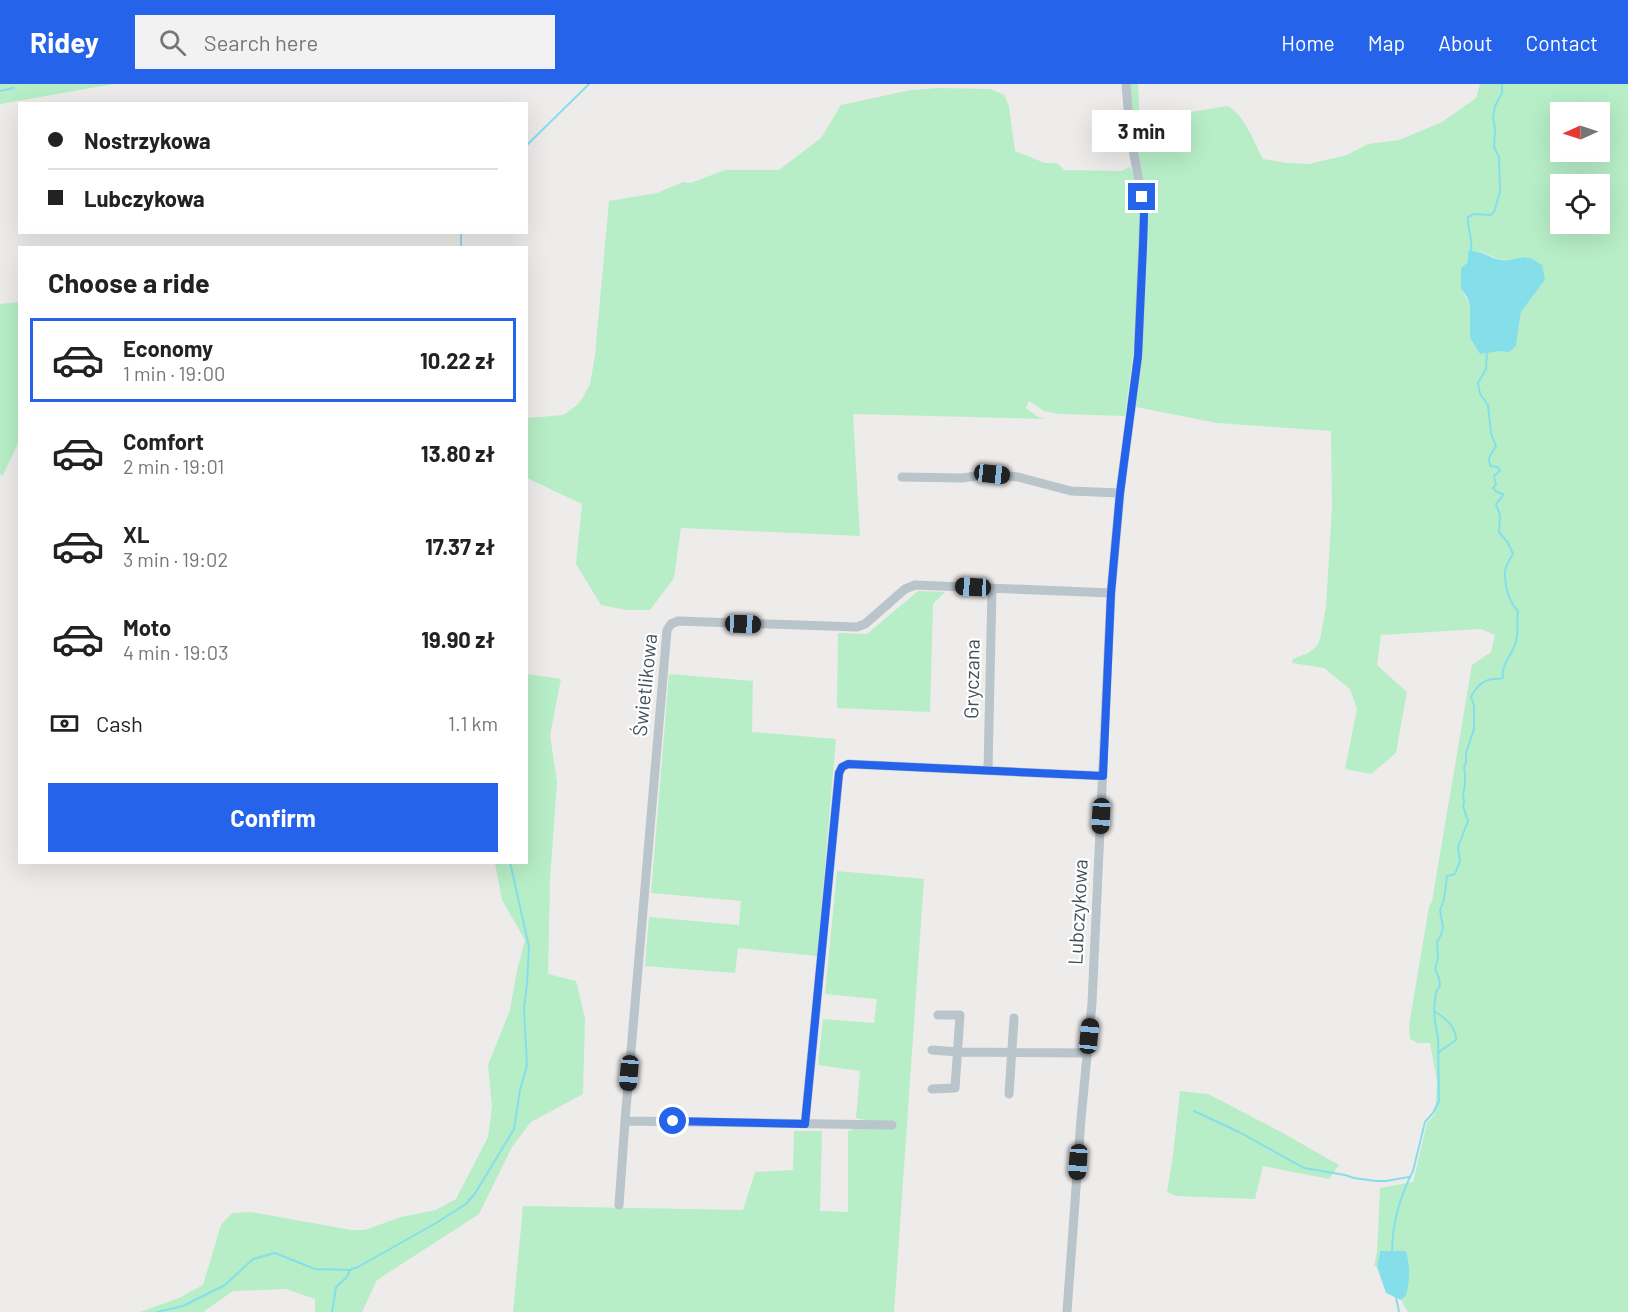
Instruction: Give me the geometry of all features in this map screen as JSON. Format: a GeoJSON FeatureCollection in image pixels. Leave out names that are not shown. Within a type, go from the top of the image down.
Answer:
{"type":"FeatureCollection","features":[{"type":"Feature","properties":{"kind":"street","name":"Lubczykowa"},"geometry":{"type":"LineString","coordinates":[[1067,1312],[1092,1003],[1111,593],[1120,493],[1138,356],[1144,215],[1130,134],[1126,84]]}},
{"type":"Feature","properties":{"kind":"street"},"geometry":{"type":"LineString","coordinates":[[902,477],[962,478],[992,474],[1018,477],[1071,491],[1120,493]]}},
{"type":"Feature","properties":{"kind":"street","name":"Świetlikowa"},"geometry":{"type":"LineString","coordinates":[[620,1205],[625,1120],[667,630],[671,624],[678,621],[857,627],[865,624],[905,590],[915,585],[1111,593]]}},
{"type":"Feature","properties":{"kind":"street","name":"Gryczana"},"geometry":{"type":"LineString","coordinates":[[988,770],[992,588]]}},
{"type":"Feature","properties":{"kind":"street"},"geometry":{"type":"LineString","coordinates":[[805,1124],[837,785],[842,767],[848,764],[1103,776]]}},
{"type":"Feature","properties":{"kind":"street"},"geometry":{"type":"LineString","coordinates":[[932,1089],[955,1088],[958,1052],[960,1016],[938,1015]]}},
{"type":"Feature","properties":{"kind":"street"},"geometry":{"type":"LineString","coordinates":[[1009,1094],[1014,1018]]}},
{"type":"Feature","properties":{"kind":"street"},"geometry":{"type":"LineString","coordinates":[[932,1050],[1088,1053]]}},
{"type":"Feature","properties":{"kind":"street"},"geometry":{"type":"LineString","coordinates":[[625,1120],[892,1125]]}},
{"type":"Feature","properties":{"kind":"green space"},"geometry":{"type":"Polygon","coordinates":[[[0,84],[114,84],[0,104],[0,84]]]}},
{"type":"Feature","properties":{"kind":"green space"},"geometry":{"type":"Polygon","coordinates":[[[1130,84],[1138,84],[1140,120],[1228,106],[1244,123],[1263,159],[1309,164],[1347,155],[1368,144],[1399,140],[1442,122],[1476,98],[1480,84],[1628,84],[1628,1312],[1408,1312],[1401,1300],[1406,1295],[1409,1282],[1406,1251],[1380,1251],[1377,1267],[1374,1266],[1377,1252],[1380,1188],[1413,1182],[1427,1123],[1435,1114],[1437,1081],[1430,1043],[1418,1043],[1410,1039],[1409,1025],[1472,665],[1491,652],[1495,635],[1481,629],[1381,635],[1377,665],[1407,692],[1396,753],[1371,774],[1345,769],[1357,709],[1350,689],[1324,668],[1292,663],[1293,659],[1308,653],[1317,646],[1326,607],[1332,507],[1331,431],[1217,423],[1136,407],[1143,348],[1143,301],[1149,207],[1133,131],[1130,84]],[[1480,251],[1461,268],[1461,289],[1470,305],[1470,338],[1480,354],[1516,346],[1521,312],[1545,280],[1522,257],[1510,260],[1501,259],[1480,251]]]}},
{"type":"Feature","properties":{"kind":"green space"},"geometry":{"type":"Polygon","coordinates":[[[990,89],[1004,95],[1009,106],[1015,151],[1045,163],[1057,163],[1064,170],[1122,171],[1129,167],[1132,170],[1141,215],[1136,331],[1125,416],[1059,414],[1044,411],[1029,401],[1026,408],[1045,419],[853,414],[860,536],[681,528],[674,578],[650,610],[626,610],[601,605],[576,564],[582,504],[528,478],[528,418],[563,415],[576,406],[590,384],[595,355],[609,201],[657,193],[683,182],[691,183],[725,170],[779,170],[821,138],[841,105],[911,90],[990,89]]]}},
{"type":"Feature","properties":{"kind":"green space"},"geometry":{"type":"Polygon","coordinates":[[[18,302],[18,443],[3,475],[0,475],[0,304],[18,302]]]}},
{"type":"Feature","properties":{"kind":"green space"},"geometry":{"type":"Polygon","coordinates":[[[918,591],[945,592],[933,604],[930,712],[837,708],[838,633],[867,634],[918,591]]]}},
{"type":"Feature","properties":{"kind":"green space"},"geometry":{"type":"Polygon","coordinates":[[[528,674],[561,679],[550,735],[557,782],[550,881],[548,974],[576,981],[585,1018],[583,1094],[531,1122],[512,1147],[479,1214],[377,1280],[362,1312],[315,1312],[315,1299],[286,1289],[233,1291],[203,1312],[140,1312],[179,1298],[203,1285],[221,1225],[232,1213],[251,1212],[351,1230],[365,1230],[401,1217],[436,1210],[456,1199],[488,1137],[492,1106],[488,1065],[510,1010],[525,940],[502,900],[495,864],[528,864],[528,674]]]}},
{"type":"Feature","properties":{"kind":"green space"},"geometry":{"type":"Polygon","coordinates":[[[669,674],[753,681],[752,732],[836,739],[817,956],[738,948],[735,973],[645,966],[649,917],[739,925],[741,901],[651,893],[669,674]]]}},
{"type":"Feature","properties":{"kind":"green space"},"geometry":{"type":"Polygon","coordinates":[[[837,871],[924,879],[894,1312],[513,1312],[523,1206],[743,1210],[755,1172],[793,1170],[794,1131],[822,1131],[820,1211],[848,1212],[848,1131],[872,1121],[856,1118],[860,1071],[818,1065],[823,1019],[874,1023],[877,999],[825,994],[837,871]]]}},
{"type":"Feature","properties":{"kind":"green space"},"geometry":{"type":"Polygon","coordinates":[[[1180,1091],[1208,1094],[1339,1165],[1329,1179],[1263,1166],[1255,1199],[1176,1196],[1167,1192],[1180,1091]]]}},
{"type":"Feature","properties":{"kind":"water"},"geometry":{"type":"Polygon","coordinates":[[[1468,251],[1501,260],[1526,257],[1542,265],[1545,280],[1521,312],[1516,346],[1509,352],[1480,354],[1470,338],[1470,305],[1461,289],[1461,268],[1468,262],[1468,251]]]}},
{"type":"Feature","properties":{"kind":"water"},"geometry":{"type":"Polygon","coordinates":[[[1380,1251],[1406,1251],[1409,1282],[1406,1295],[1401,1300],[1386,1293],[1377,1267],[1380,1251]]]}},
{"type":"Feature","properties":{"kind":"waterway"},"geometry":{"type":"LineString","coordinates":[[528,144],[589,84]]}},
{"type":"Feature","properties":{"kind":"waterway"},"geometry":{"type":"LineString","coordinates":[[1471,252],[1468,217],[1474,214],[1491,215],[1500,192],[1499,157],[1494,147],[1493,117],[1495,106],[1502,93],[1502,84]]}},
{"type":"Feature","properties":{"kind":"waterway"},"geometry":{"type":"LineString","coordinates":[[0,91],[14,88]]}},
{"type":"Feature","properties":{"kind":"waterway"},"geometry":{"type":"LineString","coordinates":[[461,234],[461,246]]}},
{"type":"Feature","properties":{"kind":"waterway"},"geometry":{"type":"LineString","coordinates":[[1392,1253],[1395,1221],[1404,1190],[1413,1171],[1425,1122],[1439,1101],[1438,1037],[1434,1011],[1436,992],[1440,986],[1435,969],[1438,958],[1437,942],[1443,928],[1440,910],[1444,900],[1447,876],[1455,874],[1460,861],[1458,847],[1468,821],[1463,806],[1463,794],[1466,753],[1474,729],[1474,706],[1471,697],[1483,682],[1503,678],[1505,663],[1514,646],[1517,634],[1518,611],[1510,598],[1505,576],[1506,567],[1513,554],[1499,532],[1500,515],[1496,504],[1503,494],[1493,488],[1496,484],[1494,476],[1500,471],[1498,467],[1490,466],[1489,458],[1496,446],[1491,433],[1488,405],[1480,394],[1478,383],[1486,369],[1487,352]]}},
{"type":"Feature","properties":{"kind":"waterway"},"geometry":{"type":"LineString","coordinates":[[157,1312],[183,1306],[225,1285],[253,1259],[275,1253],[315,1269],[350,1270],[358,1267],[466,1204],[476,1192],[514,1129],[520,1090],[527,1065],[524,1008],[529,947],[510,864]]}},
{"type":"Feature","properties":{"kind":"waterway"},"geometry":{"type":"LineString","coordinates":[[1434,1011],[1449,1023],[1456,1035],[1456,1040],[1439,1052]]}},
{"type":"Feature","properties":{"kind":"waterway"},"geometry":{"type":"LineString","coordinates":[[1194,1111],[1239,1132],[1304,1168],[1376,1181],[1409,1177]]}},
{"type":"Feature","properties":{"kind":"waterway"},"geometry":{"type":"LineString","coordinates":[[332,1312],[336,1287],[347,1277],[350,1270]]}},
{"type":"Feature","properties":{"kind":"waterway"},"geometry":{"type":"LineString","coordinates":[[1396,1297],[1399,1312]]}},
{"type":"Feature","properties":{"kind":"route"},"geometry":{"type":"LineString","coordinates":[[673,1121],[805,1124],[839,773],[842,767],[848,764],[1103,776],[1111,593],[1120,493],[1140,330],[1144,215],[1142,197]]}}]}
